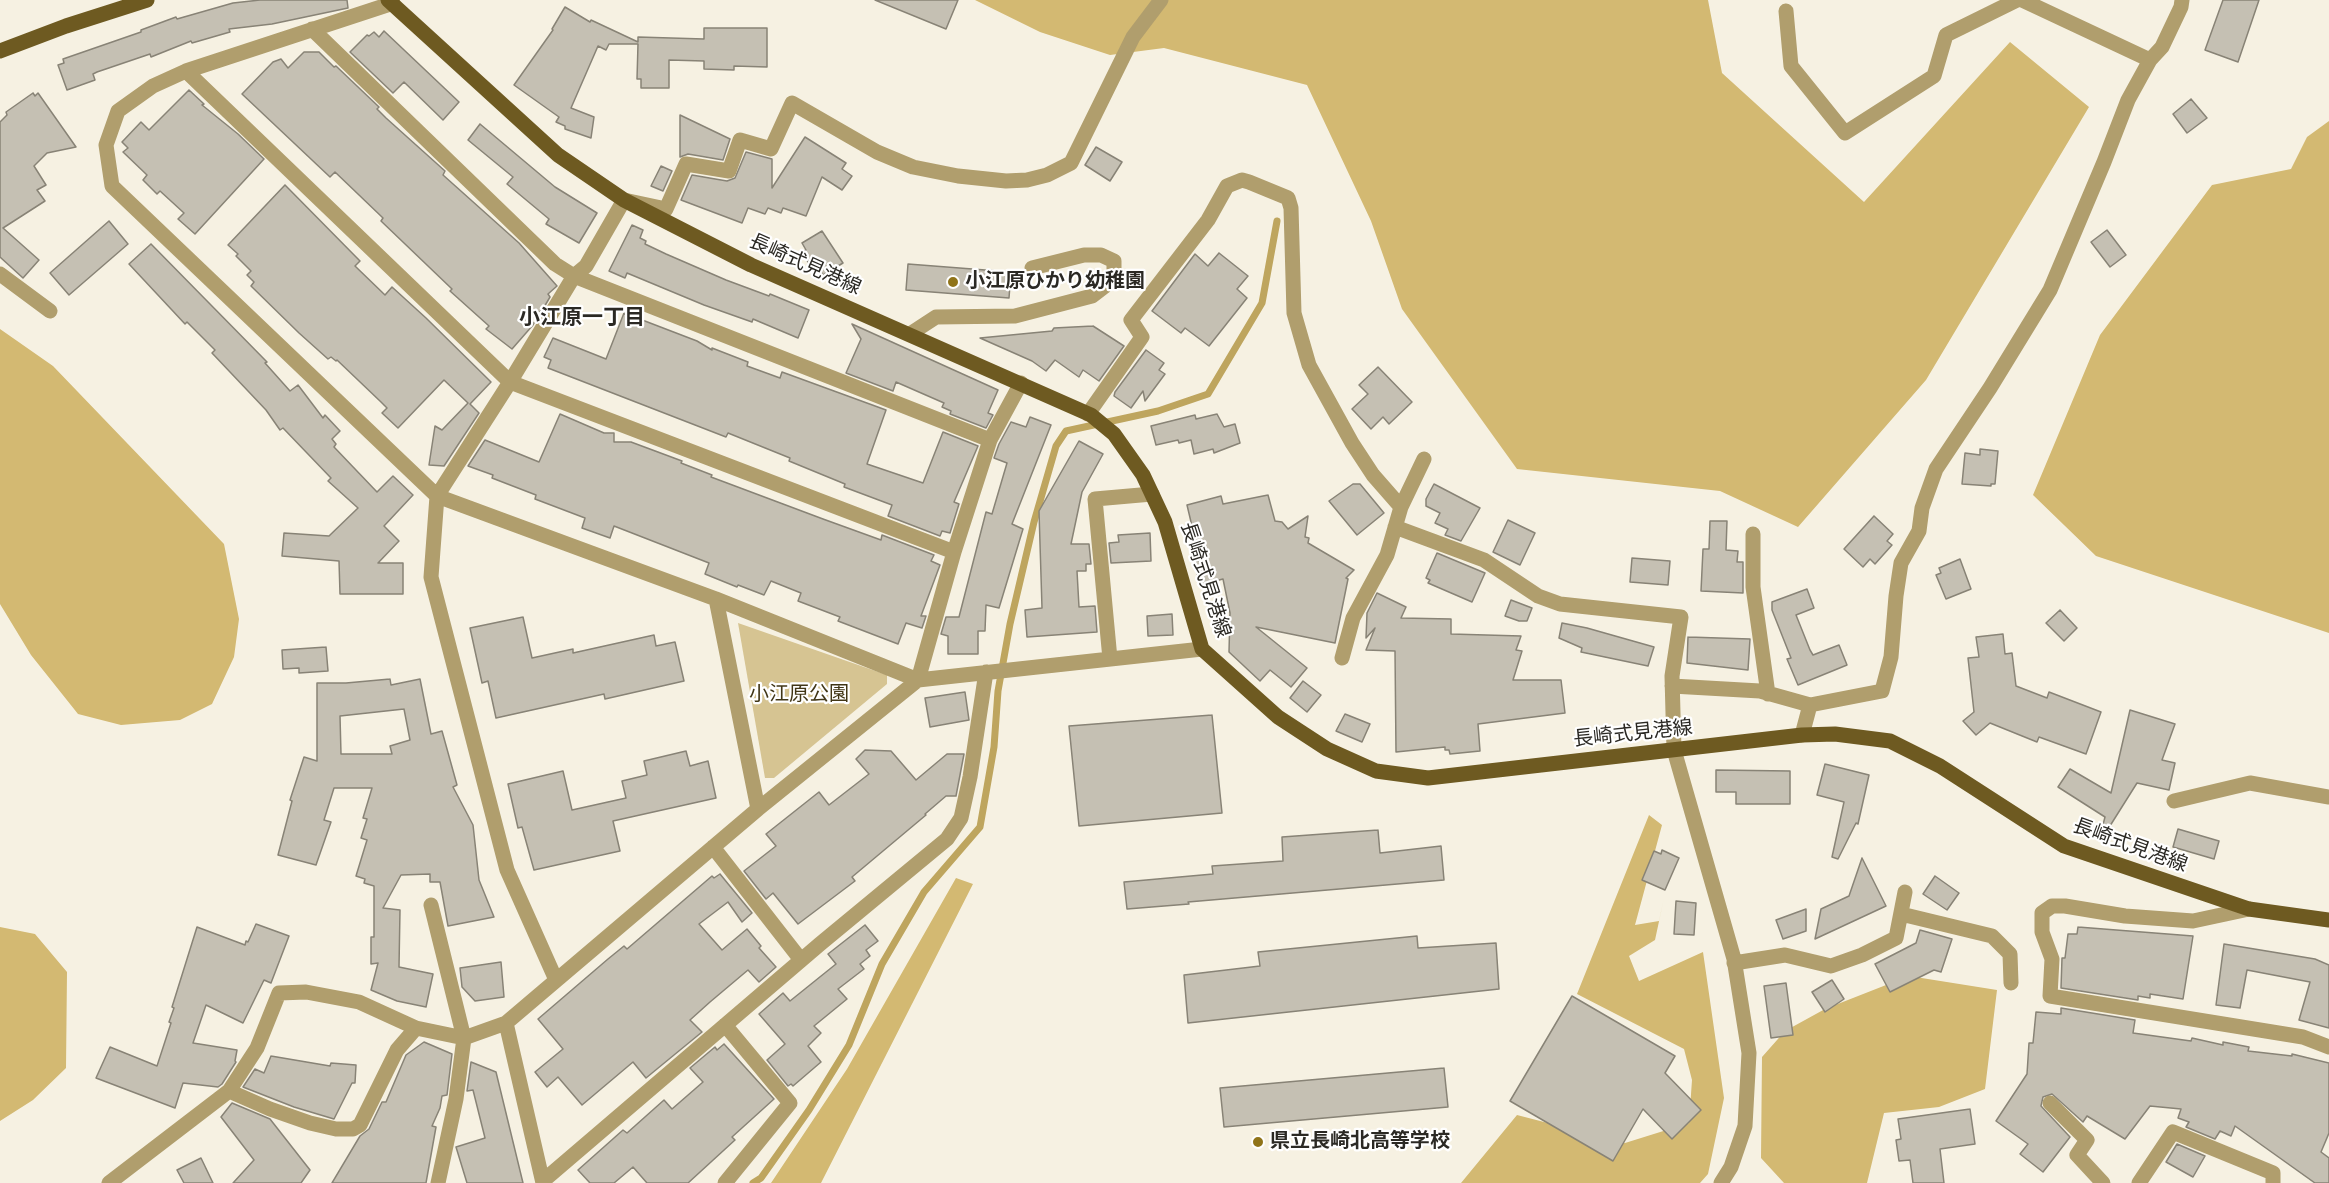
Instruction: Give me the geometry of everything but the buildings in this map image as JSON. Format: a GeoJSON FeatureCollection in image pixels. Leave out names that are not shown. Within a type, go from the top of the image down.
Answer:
{"type":"FeatureCollection","features":[{"type":"Feature","properties":{"kind":"main road"},"geometry":{"type":"LineString","coordinates":[[0,51],[66,26],[147,0]]}},
{"type":"Feature","properties":{"kind":"main road","name":"長崎式見港線"},"geometry":{"type":"LineString","coordinates":[[390,2],[558,155],[624,200],[751,265],[1089,414],[1114,434],[1130,454],[1152,494],[1165,522],[1202,649],[1278,717],[1327,749],[1376,771],[1428,778],[1802,735],[1835,734],[1890,741],[1940,766],[2064,846],[2249,909],[2329,920]]}},
{"type":"Feature","properties":{"kind":"street"},"geometry":{"type":"LineString","coordinates":[[556,980],[507,870],[431,577],[437,496],[574,276],[586,266],[624,200],[666,208],[686,164],[729,171],[740,140],[771,149],[792,103],[877,152],[913,167],[958,176],[1006,181],[1027,180],[1047,175],[1071,163],[1133,37],[1161,0]]}},
{"type":"Feature","properties":{"kind":"street"},"geometry":{"type":"LineString","coordinates":[[1786,11],[1791,66],[1845,133],[1934,76],[1946,35],[2020,0],[2150,60]]}},
{"type":"Feature","properties":{"kind":"street"},"geometry":{"type":"LineString","coordinates":[[1672,686],[1760,691],[1810,705],[1882,691],[1891,657],[1901,563],[1919,531],[1922,508],[1936,469],[1990,388],[2050,290],[2128,100],[2150,60],[2162,47],[2181,8],[2182,0]]}},
{"type":"Feature","properties":{"kind":"street"},"geometry":{"type":"LineString","coordinates":[[390,2],[186,71],[153,86],[118,111],[106,145],[112,186],[437,496],[716,598],[918,680],[1202,649]]}},
{"type":"Feature","properties":{"kind":"street"},"geometry":{"type":"LineString","coordinates":[[312,29],[555,264],[574,276],[990,440]]}},
{"type":"Feature","properties":{"kind":"street"},"geometry":{"type":"LineString","coordinates":[[186,71],[510,382],[954,552]]}},
{"type":"Feature","properties":{"kind":"street"},"geometry":{"type":"LineString","coordinates":[[1089,414],[1142,337],[1131,320],[1208,220],[1227,186],[1242,180],[1249,182],[1288,198],[1291,208],[1294,313],[1309,365],[1352,443],[1373,475],[1401,507]]}},
{"type":"Feature","properties":{"kind":"street"},"geometry":{"type":"LineString","coordinates":[[910,334],[936,317],[1015,316],[1092,296],[1110,279],[1114,272],[1114,261],[1101,255],[1084,255],[1032,268]]}},
{"type":"Feature","properties":{"kind":"street"},"geometry":{"type":"LineString","coordinates":[[0,274],[50,311]]}},
{"type":"Feature","properties":{"kind":"street"},"geometry":{"type":"LineString","coordinates":[[109,1183],[229,1091],[256,1048],[279,993],[306,992],[359,1002],[416,1028],[464,1038],[506,1023],[758,809],[918,680],[954,552],[990,440],[1021,383]]}},
{"type":"Feature","properties":{"kind":"street"},"geometry":{"type":"LineString","coordinates":[[1342,658],[1353,618],[1387,555],[1401,507],[1424,459]]}},
{"type":"Feature","properties":{"kind":"street"},"geometry":{"type":"LineString","coordinates":[[1110,659],[1095,499],[1152,494]]}},
{"type":"Feature","properties":{"kind":"street"},"geometry":{"type":"LineString","coordinates":[[1395,527],[1484,560],[1538,596],[1560,604],[1681,617],[1672,686],[1674,750],[1734,963],[1749,1053],[1745,1126],[1731,1167],[1721,1183]]}},
{"type":"Feature","properties":{"kind":"street"},"geometry":{"type":"LineString","coordinates":[[1753,534],[1753,587],[1768,694]]}},
{"type":"Feature","properties":{"kind":"street"},"geometry":{"type":"LineString","coordinates":[[716,598],[758,809]]}},
{"type":"Feature","properties":{"kind":"street"},"geometry":{"type":"LineString","coordinates":[[506,1023],[543,1182],[724,1025],[947,839],[961,818],[970,777],[986,672]]}},
{"type":"Feature","properties":{"kind":"street"},"geometry":{"type":"LineString","coordinates":[[1802,735],[1810,705]]}},
{"type":"Feature","properties":{"kind":"street"},"geometry":{"type":"LineString","coordinates":[[2174,801],[2250,783],[2329,796]]}},
{"type":"Feature","properties":{"kind":"street"},"geometry":{"type":"LineString","coordinates":[[713,847],[801,960]]}},
{"type":"Feature","properties":{"kind":"street"},"geometry":{"type":"LineString","coordinates":[[1734,963],[1785,955],[1831,966],[1862,955],[1896,938],[1905,892]]}},
{"type":"Feature","properties":{"kind":"street"},"geometry":{"type":"LineString","coordinates":[[431,905],[464,1038],[456,1099],[438,1183]]}},
{"type":"Feature","properties":{"kind":"street"},"geometry":{"type":"LineString","coordinates":[[2249,909],[2193,921],[2125,916],[2052,906],[2042,913],[2042,932],[2052,959],[2050,996],[2303,1037],[2329,1047]]}},
{"type":"Feature","properties":{"kind":"street"},"geometry":{"type":"LineString","coordinates":[[1901,914],[1992,936],[2010,954],[2011,983]]}},
{"type":"Feature","properties":{"kind":"street"},"geometry":{"type":"LineString","coordinates":[[724,1025],[790,1103],[725,1183]]}},
{"type":"Feature","properties":{"kind":"street"},"geometry":{"type":"LineString","coordinates":[[229,1091],[310,1123],[353,1130],[360,1125],[397,1050],[416,1028]]}},
{"type":"Feature","properties":{"kind":"street"},"geometry":{"type":"LineString","coordinates":[[2050,1103],[2087,1140],[2078,1155],[2103,1183]]}},
{"type":"Feature","properties":{"kind":"street"},"geometry":{"type":"LineString","coordinates":[[2139,1183],[2173,1132],[2273,1173],[2273,1183]]}},
{"type":"Feature","properties":{"kind":"green space","name":"小江原公園"},"geometry":{"type":"Polygon","coordinates":[[[738,623],[887,675],[887,684],[774,778],[765,778],[738,623]]]}},
{"type":"Feature","properties":{"kind":"shaded area"},"geometry":{"type":"Polygon","coordinates":[[[975,0],[1708,0],[1722,73],[1864,202],[2010,42],[2089,107],[1926,380],[1798,527],[1720,491],[1517,469],[1402,309],[1371,221],[1307,85],[1164,48],[1110,55],[1040,32],[975,0]]]}},
{"type":"Feature","properties":{"kind":"shaded area"},"geometry":{"type":"Polygon","coordinates":[[[2329,121],[2329,633],[2096,556],[2033,495],[2100,335],[2212,185],[2291,169],[2307,137],[2329,121]]]}},
{"type":"Feature","properties":{"kind":"shaded area"},"geometry":{"type":"Polygon","coordinates":[[[0,329],[53,366],[224,544],[239,619],[234,657],[212,704],[180,720],[121,725],[78,714],[31,655],[0,604],[0,329]]]}},
{"type":"Feature","properties":{"kind":"shaded area"},"geometry":{"type":"Polygon","coordinates":[[[1649,815],[1662,825],[1635,925],[1659,921],[1664,898],[1655,940],[1629,956],[1639,981],[1703,952],[1724,1098],[1708,1174],[1700,1183],[1461,1183],[1517,1115],[1625,1143],[1689,1123],[1692,1080],[1684,1049],[1577,994],[1649,815]]]}},
{"type":"Feature","properties":{"kind":"shaded area"},"geometry":{"type":"Polygon","coordinates":[[[956,878],[973,884],[821,1183],[771,1183],[847,1069],[956,878]]]}},
{"type":"Feature","properties":{"kind":"shaded area"},"geometry":{"type":"Polygon","coordinates":[[[0,927],[35,934],[67,972],[66,1068],[33,1100],[0,1121],[0,927]]]}},
{"type":"Feature","properties":{"kind":"shaded area"},"geometry":{"type":"Polygon","coordinates":[[[1909,976],[1997,990],[1985,1089],[1939,1107],[1884,1113],[1867,1183],[1784,1183],[1761,1158],[1762,1057],[1785,1031],[1825,1009],[1909,976]]]}},
{"type":"Feature","properties":{"kind":"waterway"},"geometry":{"type":"LineString","coordinates":[[753,1183],[761,1178],[809,1110],[849,1045],[882,964],[924,892],[980,827],[994,747],[998,691],[1010,624],[1034,522],[1056,446],[1066,431],[1158,411],[1208,394],[1262,303],[1277,221]]}},
{"type":"Feature","properties":{"kind":"place","name":"小江原ひかり幼稚園"},"geometry":{"type":"Point","coordinates":[953,282]}},
{"type":"Feature","properties":{"kind":"place","name":"県立長崎北高等学校"},"geometry":{"type":"Point","coordinates":[1258,1142]}},
{"type":"Feature","properties":{"kind":"district","name":"小江原一丁目"},"geometry":{"type":"Point","coordinates":[582,318]}}]}
